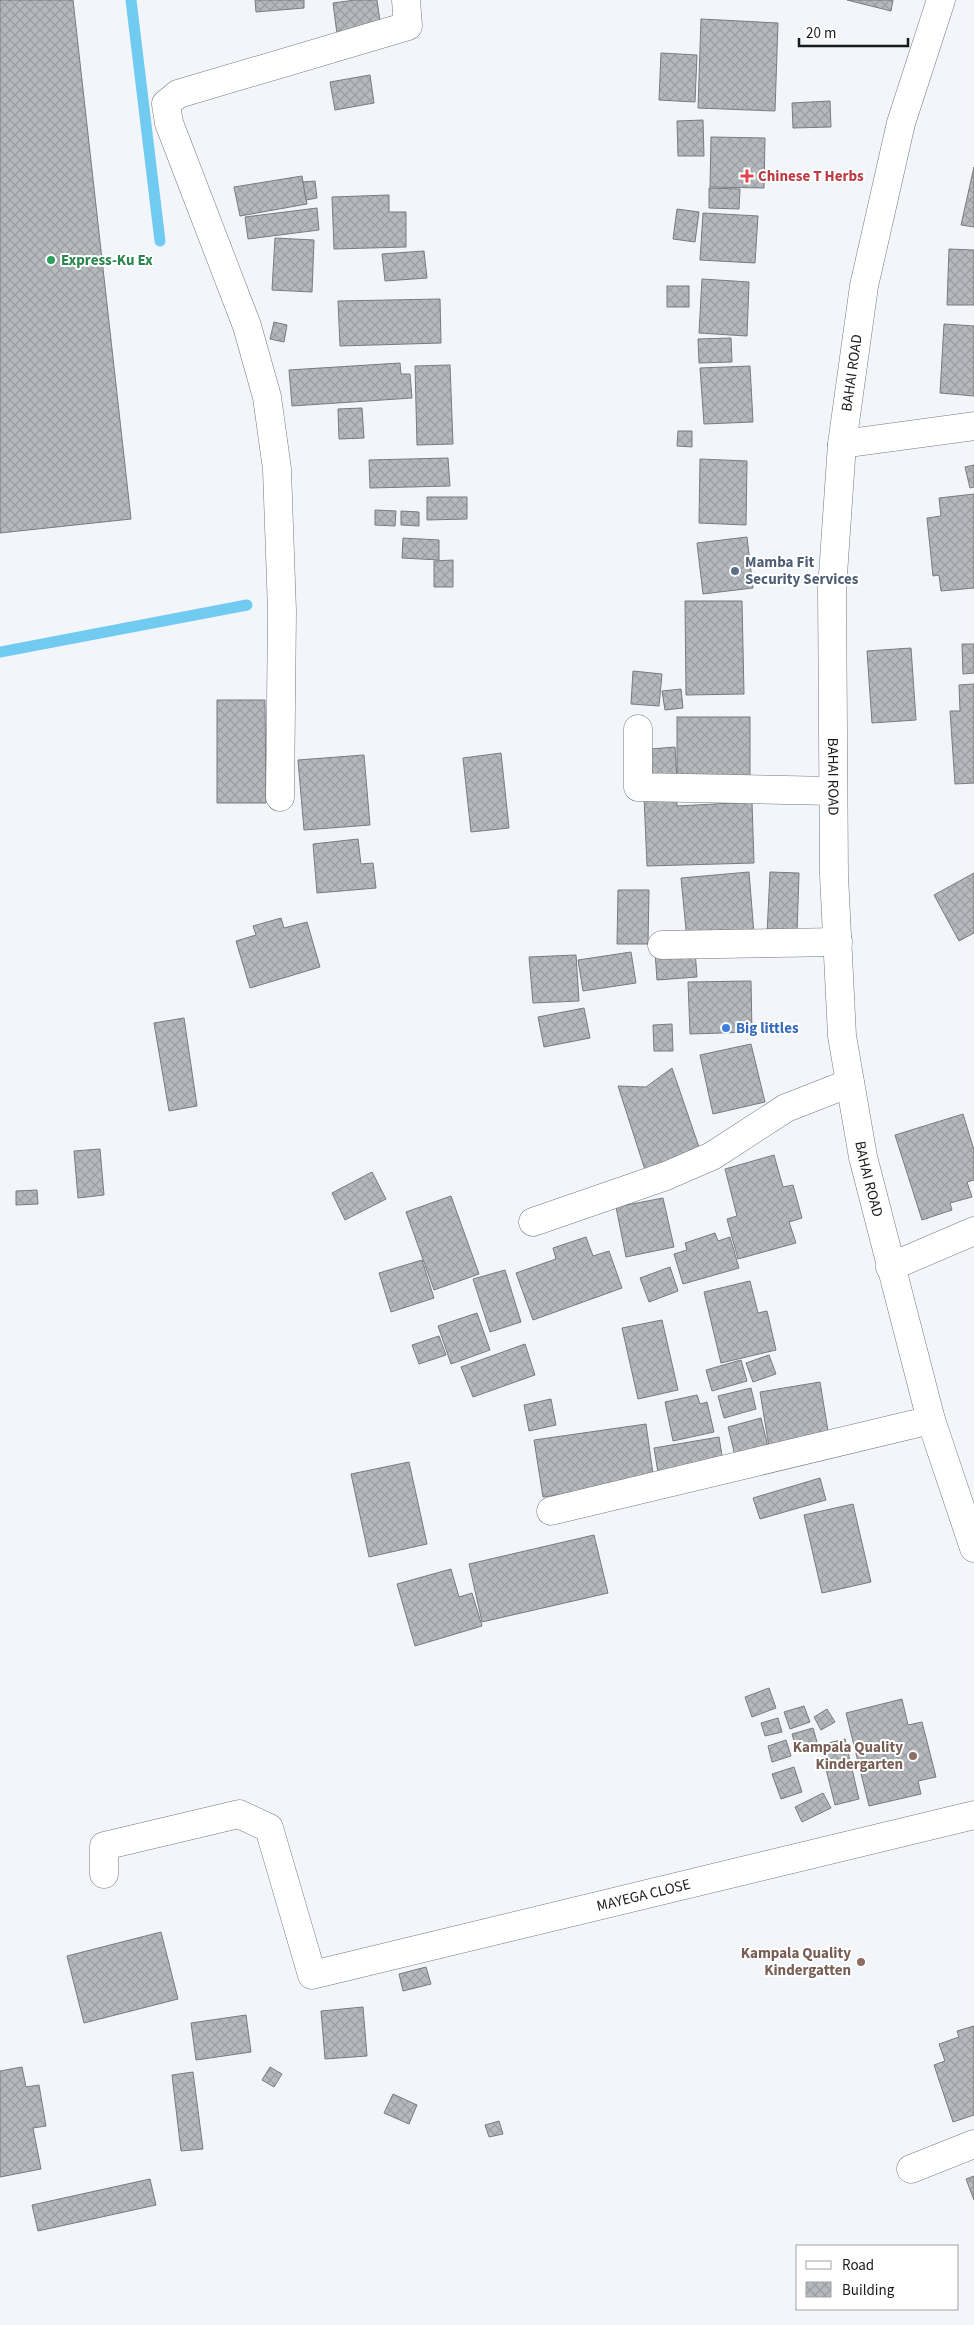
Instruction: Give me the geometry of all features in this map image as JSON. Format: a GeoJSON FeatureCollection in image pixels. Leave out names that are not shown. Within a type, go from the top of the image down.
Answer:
{"type":"FeatureCollection","features":[{"type":"Feature","properties":{"kind":"street"},"geometry":{"type":"LineString","coordinates":[[280,797],[282,611],[277,469],[267,397],[247,326],[169,123],[166,104],[178,94],[408,26],[406,0]]}},
{"type":"Feature","properties":{"kind":"street","name":"BAHAI ROAD"},"geometry":{"type":"LineString","coordinates":[[941,0],[901,124],[864,286],[842,444],[832,589],[834,874],[842,1036],[863,1157],[931,1420],[974,1548]]}},
{"type":"Feature","properties":{"kind":"street"},"geometry":{"type":"LineString","coordinates":[[842,444],[974,426]]}},
{"type":"Feature","properties":{"kind":"street"},"geometry":{"type":"LineString","coordinates":[[638,730],[638,787],[833,791]]}},
{"type":"Feature","properties":{"kind":"street"},"geometry":{"type":"LineString","coordinates":[[662,945],[838,942]]}},
{"type":"Feature","properties":{"kind":"street"},"geometry":{"type":"LineString","coordinates":[[533,1222],[666,1176],[712,1156],[786,1108],[850,1083]]}},
{"type":"Feature","properties":{"kind":"street"},"geometry":{"type":"LineString","coordinates":[[890,1267],[974,1231]]}},
{"type":"Feature","properties":{"kind":"street"},"geometry":{"type":"LineString","coordinates":[[551,1511],[931,1420]]}},
{"type":"Feature","properties":{"kind":"street","name":"MAYEGA CLOSE"},"geometry":{"type":"LineString","coordinates":[[104,1874],[104,1846],[239,1814],[269,1828],[312,1975],[974,1815]]}},
{"type":"Feature","properties":{"kind":"street"},"geometry":{"type":"LineString","coordinates":[[911,2169],[974,2144]]}},
{"type":"Feature","properties":{"kind":"building","name":"Express-Ku Ex"},"geometry":{"type":"Polygon","coordinates":[[[0,0],[73,0],[131,519],[0,533],[0,0]]]}},
{"type":"Feature","properties":{"kind":"building"},"geometry":{"type":"Polygon","coordinates":[[[255,0],[304,0],[304,8],[256,12],[255,0]]]}},
{"type":"Feature","properties":{"kind":"building"},"geometry":{"type":"Polygon","coordinates":[[[377,0],[381,28],[337,34],[333,3],[377,0]]]}},
{"type":"Feature","properties":{"kind":"building"},"geometry":{"type":"Polygon","coordinates":[[[847,0],[893,0],[891,11],[847,0]]]}},
{"type":"Feature","properties":{"kind":"building"},"geometry":{"type":"Polygon","coordinates":[[[701,19],[778,23],[775,111],[698,108],[701,19]]]}},
{"type":"Feature","properties":{"kind":"building"},"geometry":{"type":"Polygon","coordinates":[[[661,53],[697,55],[695,102],[659,100],[661,53]]]}},
{"type":"Feature","properties":{"kind":"building"},"geometry":{"type":"Polygon","coordinates":[[[370,75],[374,103],[335,110],[330,82],[370,75]]]}},
{"type":"Feature","properties":{"kind":"building"},"geometry":{"type":"Polygon","coordinates":[[[830,101],[831,127],[793,128],[792,103],[830,101]]]}},
{"type":"Feature","properties":{"kind":"building"},"geometry":{"type":"Polygon","coordinates":[[[703,120],[704,156],[678,156],[677,121],[703,120]]]}},
{"type":"Feature","properties":{"kind":"building"},"geometry":{"type":"Polygon","coordinates":[[[711,137],[765,138],[764,188],[710,187],[711,137]]]}},
{"type":"Feature","properties":{"kind":"building"},"geometry":{"type":"Polygon","coordinates":[[[974,167],[974,227],[961,225],[974,167]]]}},
{"type":"Feature","properties":{"kind":"building"},"geometry":{"type":"Polygon","coordinates":[[[302,176],[307,204],[240,216],[234,187],[302,176]]]}},
{"type":"Feature","properties":{"kind":"building"},"geometry":{"type":"Polygon","coordinates":[[[315,181],[317,198],[306,200],[303,182],[315,181]]]}},
{"type":"Feature","properties":{"kind":"building"},"geometry":{"type":"Polygon","coordinates":[[[709,188],[740,189],[739,209],[709,208],[709,188]]]}},
{"type":"Feature","properties":{"kind":"building"},"geometry":{"type":"Polygon","coordinates":[[[389,195],[389,212],[406,212],[406,247],[334,249],[332,197],[389,195]]]}},
{"type":"Feature","properties":{"kind":"building"},"geometry":{"type":"Polygon","coordinates":[[[317,208],[319,230],[248,239],[245,217],[317,208]]]}},
{"type":"Feature","properties":{"kind":"building"},"geometry":{"type":"Polygon","coordinates":[[[677,209],[699,212],[695,242],[673,239],[677,209]]]}},
{"type":"Feature","properties":{"kind":"building"},"geometry":{"type":"Polygon","coordinates":[[[703,213],[758,216],[755,263],[700,260],[703,213]]]}},
{"type":"Feature","properties":{"kind":"building"},"geometry":{"type":"Polygon","coordinates":[[[275,238],[314,240],[312,292],[272,290],[275,238]]]}},
{"type":"Feature","properties":{"kind":"building"},"geometry":{"type":"Polygon","coordinates":[[[949,249],[974,250],[974,305],[947,305],[949,249]]]}},
{"type":"Feature","properties":{"kind":"building"},"geometry":{"type":"Polygon","coordinates":[[[424,251],[427,278],[385,281],[382,254],[424,251]]]}},
{"type":"Feature","properties":{"kind":"building"},"geometry":{"type":"Polygon","coordinates":[[[702,279],[749,282],[747,336],[699,333],[702,279]]]}},
{"type":"Feature","properties":{"kind":"building"},"geometry":{"type":"Polygon","coordinates":[[[667,286],[689,286],[689,307],[667,307],[667,286]]]}},
{"type":"Feature","properties":{"kind":"building"},"geometry":{"type":"Polygon","coordinates":[[[440,299],[441,343],[340,346],[338,301],[440,299]]]}},
{"type":"Feature","properties":{"kind":"building"},"geometry":{"type":"Polygon","coordinates":[[[274,322],[287,325],[284,342],[270,339],[274,322]]]}},
{"type":"Feature","properties":{"kind":"building"},"geometry":{"type":"Polygon","coordinates":[[[944,324],[974,326],[974,396],[940,393],[944,324]]]}},
{"type":"Feature","properties":{"kind":"building"},"geometry":{"type":"Polygon","coordinates":[[[731,338],[732,362],[699,363],[698,339],[731,338]]]}},
{"type":"Feature","properties":{"kind":"building"},"geometry":{"type":"Polygon","coordinates":[[[400,363],[401,374],[410,374],[412,398],[292,406],[289,370],[400,363]]]}},
{"type":"Feature","properties":{"kind":"building"},"geometry":{"type":"Polygon","coordinates":[[[450,365],[453,444],[417,445],[415,366],[450,365]]]}},
{"type":"Feature","properties":{"kind":"building"},"geometry":{"type":"Polygon","coordinates":[[[750,366],[753,422],[704,424],[700,368],[750,366]]]}},
{"type":"Feature","properties":{"kind":"building"},"geometry":{"type":"Polygon","coordinates":[[[362,408],[364,438],[339,439],[338,409],[362,408]]]}},
{"type":"Feature","properties":{"kind":"building"},"geometry":{"type":"Polygon","coordinates":[[[678,431],[692,431],[692,447],[677,446],[678,431]]]}},
{"type":"Feature","properties":{"kind":"building"},"geometry":{"type":"Polygon","coordinates":[[[448,458],[450,486],[370,488],[369,460],[448,458]]]}},
{"type":"Feature","properties":{"kind":"building"},"geometry":{"type":"Polygon","coordinates":[[[700,459],[747,461],[746,525],[699,523],[700,459]]]}},
{"type":"Feature","properties":{"kind":"building"},"geometry":{"type":"Polygon","coordinates":[[[974,465],[974,487],[970,488],[965,467],[974,465]]]}},
{"type":"Feature","properties":{"kind":"building"},"geometry":{"type":"Polygon","coordinates":[[[974,494],[974,588],[941,591],[939,575],[933,576],[927,518],[941,516],[939,498],[974,494]]]}},
{"type":"Feature","properties":{"kind":"building"},"geometry":{"type":"Polygon","coordinates":[[[427,497],[467,497],[467,519],[427,520],[427,497]]]}},
{"type":"Feature","properties":{"kind":"building"},"geometry":{"type":"Polygon","coordinates":[[[375,510],[396,511],[395,526],[375,525],[375,510]]]}},
{"type":"Feature","properties":{"kind":"building"},"geometry":{"type":"Polygon","coordinates":[[[401,511],[419,512],[419,526],[401,525],[401,511]]]}},
{"type":"Feature","properties":{"kind":"building"},"geometry":{"type":"Polygon","coordinates":[[[747,537],[753,588],[703,594],[697,543],[747,537]]]}},
{"type":"Feature","properties":{"kind":"building"},"geometry":{"type":"Polygon","coordinates":[[[403,538],[439,540],[439,560],[402,558],[403,538]]]}},
{"type":"Feature","properties":{"kind":"building"},"geometry":{"type":"Polygon","coordinates":[[[453,560],[453,587],[434,587],[434,561],[453,560]]]}},
{"type":"Feature","properties":{"kind":"building"},"geometry":{"type":"Polygon","coordinates":[[[685,601],[742,601],[744,694],[686,695],[685,601]]]}},
{"type":"Feature","properties":{"kind":"building"},"geometry":{"type":"Polygon","coordinates":[[[962,644],[974,644],[974,673],[963,674],[962,644]]]}},
{"type":"Feature","properties":{"kind":"building"},"geometry":{"type":"Polygon","coordinates":[[[911,648],[916,720],[872,723],[867,651],[911,648]]]}},
{"type":"Feature","properties":{"kind":"building"},"geometry":{"type":"Polygon","coordinates":[[[633,671],[662,674],[659,706],[631,704],[633,671]]]}},
{"type":"Feature","properties":{"kind":"building"},"geometry":{"type":"Polygon","coordinates":[[[974,684],[974,783],[955,784],[950,711],[960,711],[959,685],[974,684]]]}},
{"type":"Feature","properties":{"kind":"building"},"geometry":{"type":"Polygon","coordinates":[[[681,689],[683,708],[665,710],[662,691],[681,689]]]}},
{"type":"Feature","properties":{"kind":"building"},"geometry":{"type":"Polygon","coordinates":[[[217,700],[265,700],[266,803],[217,803],[217,700]]]}},
{"type":"Feature","properties":{"kind":"building"},"geometry":{"type":"Polygon","coordinates":[[[677,717],[750,717],[750,780],[677,780],[677,717]]]}},
{"type":"Feature","properties":{"kind":"building"},"geometry":{"type":"Polygon","coordinates":[[[675,747],[677,780],[652,781],[651,749],[675,747]]]}},
{"type":"Feature","properties":{"kind":"building"},"geometry":{"type":"Polygon","coordinates":[[[501,753],[509,828],[471,832],[463,758],[501,753]]]}},
{"type":"Feature","properties":{"kind":"building"},"geometry":{"type":"Polygon","coordinates":[[[364,755],[370,825],[304,830],[298,760],[364,755]]]}},
{"type":"Feature","properties":{"kind":"building"},"geometry":{"type":"Polygon","coordinates":[[[677,796],[677,806],[752,802],[754,863],[647,866],[644,797],[677,796]]]}},
{"type":"Feature","properties":{"kind":"building"},"geometry":{"type":"Polygon","coordinates":[[[358,839],[361,864],[373,863],[376,888],[317,893],[313,844],[358,839]]]}},
{"type":"Feature","properties":{"kind":"building"},"geometry":{"type":"Polygon","coordinates":[[[749,872],[754,934],[687,940],[681,878],[749,872]]]}},
{"type":"Feature","properties":{"kind":"building"},"geometry":{"type":"Polygon","coordinates":[[[770,872],[799,873],[797,934],[767,934],[770,872]]]}},
{"type":"Feature","properties":{"kind":"building"},"geometry":{"type":"Polygon","coordinates":[[[974,873],[974,933],[959,941],[934,895],[974,873]]]}},
{"type":"Feature","properties":{"kind":"building"},"geometry":{"type":"Polygon","coordinates":[[[618,890],[649,890],[648,944],[617,944],[618,890]]]}},
{"type":"Feature","properties":{"kind":"building"},"geometry":{"type":"Polygon","coordinates":[[[281,918],[284,928],[307,922],[320,967],[250,988],[236,941],[256,935],[253,926],[281,918]]]}},
{"type":"Feature","properties":{"kind":"building"},"geometry":{"type":"Polygon","coordinates":[[[695,950],[697,977],[657,980],[655,952],[695,950]]]}},
{"type":"Feature","properties":{"kind":"building"},"geometry":{"type":"Polygon","coordinates":[[[631,952],[636,983],[583,991],[578,960],[631,952]]]}},
{"type":"Feature","properties":{"kind":"building"},"geometry":{"type":"Polygon","coordinates":[[[576,955],[579,1001],[533,1003],[529,957],[576,955]]]}},
{"type":"Feature","properties":{"kind":"building"},"geometry":{"type":"Polygon","coordinates":[[[751,981],[752,1032],[690,1034],[688,982],[751,981]]]}},
{"type":"Feature","properties":{"kind":"building"},"geometry":{"type":"Polygon","coordinates":[[[584,1008],[590,1038],[544,1047],[538,1017],[584,1008]]]}},
{"type":"Feature","properties":{"kind":"building"},"geometry":{"type":"Polygon","coordinates":[[[184,1018],[197,1106],[169,1111],[154,1023],[184,1018]]]}},
{"type":"Feature","properties":{"kind":"building"},"geometry":{"type":"Polygon","coordinates":[[[672,1024],[673,1051],[654,1051],[653,1025],[672,1024]]]}},
{"type":"Feature","properties":{"kind":"building"},"geometry":{"type":"Polygon","coordinates":[[[751,1044],[765,1102],[713,1114],[700,1055],[751,1044]]]}},
{"type":"Feature","properties":{"kind":"building"},"geometry":{"type":"Polygon","coordinates":[[[672,1068],[701,1153],[645,1170],[618,1086],[646,1087],[672,1068]]]}},
{"type":"Feature","properties":{"kind":"building"},"geometry":{"type":"Polygon","coordinates":[[[963,1114],[974,1150],[974,1180],[967,1182],[972,1197],[950,1203],[952,1210],[922,1220],[895,1135],[963,1114]]]}},
{"type":"Feature","properties":{"kind":"building"},"geometry":{"type":"Polygon","coordinates":[[[100,1149],[104,1195],[78,1198],[74,1151],[100,1149]]]}},
{"type":"Feature","properties":{"kind":"building"},"geometry":{"type":"Polygon","coordinates":[[[774,1155],[783,1187],[793,1185],[802,1218],[789,1222],[796,1243],[738,1259],[727,1219],[737,1216],[725,1169],[774,1155]]]}},
{"type":"Feature","properties":{"kind":"building"},"geometry":{"type":"Polygon","coordinates":[[[372,1172],[386,1199],[345,1220],[332,1193],[372,1172]]]}},
{"type":"Feature","properties":{"kind":"building"},"geometry":{"type":"Polygon","coordinates":[[[37,1190],[38,1204],[16,1205],[16,1191],[37,1190]]]}},
{"type":"Feature","properties":{"kind":"building"},"geometry":{"type":"Polygon","coordinates":[[[451,1196],[479,1274],[434,1290],[406,1212],[451,1196]]]}},
{"type":"Feature","properties":{"kind":"building"},"geometry":{"type":"Polygon","coordinates":[[[663,1198],[674,1247],[626,1257],[616,1207],[663,1198]]]}},
{"type":"Feature","properties":{"kind":"building"},"geometry":{"type":"Polygon","coordinates":[[[715,1233],[718,1241],[730,1237],[739,1268],[683,1284],[674,1254],[687,1250],[685,1243],[715,1233]]]}},
{"type":"Feature","properties":{"kind":"building"},"geometry":{"type":"Polygon","coordinates":[[[586,1237],[593,1256],[609,1251],[622,1288],[533,1320],[516,1273],[556,1259],[553,1248],[586,1237]]]}},
{"type":"Feature","properties":{"kind":"building"},"geometry":{"type":"Polygon","coordinates":[[[422,1260],[434,1298],[391,1312],[379,1273],[422,1260]]]}},
{"type":"Feature","properties":{"kind":"building"},"geometry":{"type":"Polygon","coordinates":[[[670,1267],[678,1291],[649,1302],[640,1278],[670,1267]]]}},
{"type":"Feature","properties":{"kind":"building"},"geometry":{"type":"Polygon","coordinates":[[[505,1270],[521,1322],[490,1332],[473,1279],[505,1270]]]}},
{"type":"Feature","properties":{"kind":"building"},"geometry":{"type":"Polygon","coordinates":[[[750,1281],[758,1313],[767,1311],[776,1350],[721,1363],[704,1292],[750,1281]]]}},
{"type":"Feature","properties":{"kind":"building"},"geometry":{"type":"Polygon","coordinates":[[[477,1313],[490,1350],[451,1364],[438,1326],[477,1313]]]}},
{"type":"Feature","properties":{"kind":"building"},"geometry":{"type":"Polygon","coordinates":[[[662,1320],[678,1390],[638,1399],[622,1328],[662,1320]]]}},
{"type":"Feature","properties":{"kind":"building"},"geometry":{"type":"Polygon","coordinates":[[[439,1336],[446,1355],[419,1364],[412,1345],[439,1336]]]}},
{"type":"Feature","properties":{"kind":"building"},"geometry":{"type":"Polygon","coordinates":[[[525,1344],[535,1375],[473,1397],[461,1367],[525,1344]]]}},
{"type":"Feature","properties":{"kind":"building"},"geometry":{"type":"Polygon","coordinates":[[[769,1355],[776,1374],[753,1382],[746,1363],[769,1355]]]}},
{"type":"Feature","properties":{"kind":"building"},"geometry":{"type":"Polygon","coordinates":[[[741,1360],[747,1381],[712,1391],[706,1370],[741,1360]]]}},
{"type":"Feature","properties":{"kind":"building"},"geometry":{"type":"Polygon","coordinates":[[[820,1382],[829,1437],[769,1447],[760,1392],[820,1382]]]}},
{"type":"Feature","properties":{"kind":"building"},"geometry":{"type":"Polygon","coordinates":[[[751,1388],[756,1409],[724,1418],[718,1396],[751,1388]]]}},
{"type":"Feature","properties":{"kind":"building"},"geometry":{"type":"Polygon","coordinates":[[[697,1395],[700,1404],[707,1402],[714,1432],[673,1441],[665,1402],[697,1395]]]}},
{"type":"Feature","properties":{"kind":"building"},"geometry":{"type":"Polygon","coordinates":[[[551,1399],[556,1425],[529,1431],[524,1405],[551,1399]]]}},
{"type":"Feature","properties":{"kind":"building"},"geometry":{"type":"Polygon","coordinates":[[[761,1418],[769,1451],[736,1460],[728,1427],[761,1418]]]}},
{"type":"Feature","properties":{"kind":"building"},"geometry":{"type":"Polygon","coordinates":[[[646,1424],[654,1481],[543,1497],[534,1440],[646,1424]]]}},
{"type":"Feature","properties":{"kind":"building"},"geometry":{"type":"Polygon","coordinates":[[[719,1437],[724,1468],[659,1479],[654,1448],[719,1437]]]}},
{"type":"Feature","properties":{"kind":"building"},"geometry":{"type":"Polygon","coordinates":[[[409,1462],[427,1544],[369,1557],[351,1474],[409,1462]]]}},
{"type":"Feature","properties":{"kind":"building"},"geometry":{"type":"Polygon","coordinates":[[[820,1478],[826,1500],[760,1519],[753,1498],[820,1478]]]}},
{"type":"Feature","properties":{"kind":"building"},"geometry":{"type":"Polygon","coordinates":[[[853,1504],[871,1582],[822,1593],[804,1515],[853,1504]]]}},
{"type":"Feature","properties":{"kind":"building"},"geometry":{"type":"Polygon","coordinates":[[[594,1535],[608,1593],[482,1622],[469,1564],[594,1535]]]}},
{"type":"Feature","properties":{"kind":"building"},"geometry":{"type":"Polygon","coordinates":[[[451,1569],[459,1597],[472,1593],[482,1626],[415,1646],[397,1584],[451,1569]]]}},
{"type":"Feature","properties":{"kind":"building"},"geometry":{"type":"Polygon","coordinates":[[[769,1688],[776,1708],[752,1717],[745,1697],[769,1688]]]}},
{"type":"Feature","properties":{"kind":"building"},"geometry":{"type":"Polygon","coordinates":[[[902,1699],[908,1725],[922,1722],[936,1777],[918,1781],[921,1794],[869,1806],[846,1713],[902,1699]]]}},
{"type":"Feature","properties":{"kind":"building"},"geometry":{"type":"Polygon","coordinates":[[[804,1706],[810,1722],[790,1729],[784,1712],[804,1706]]]}},
{"type":"Feature","properties":{"kind":"building"},"geometry":{"type":"Polygon","coordinates":[[[827,1709],[835,1722],[821,1730],[814,1717],[827,1709]]]}},
{"type":"Feature","properties":{"kind":"building"},"geometry":{"type":"Polygon","coordinates":[[[778,1718],[782,1732],[765,1736],[761,1723],[778,1718]]]}},
{"type":"Feature","properties":{"kind":"building"},"geometry":{"type":"Polygon","coordinates":[[[813,1728],[817,1742],[796,1748],[792,1734],[813,1728]]]}},
{"type":"Feature","properties":{"kind":"building"},"geometry":{"type":"Polygon","coordinates":[[[845,1739],[859,1799],[835,1805],[820,1745],[845,1739]]]}},
{"type":"Feature","properties":{"kind":"building"},"geometry":{"type":"Polygon","coordinates":[[[786,1740],[791,1756],[772,1762],[768,1746],[786,1740]]]}},
{"type":"Feature","properties":{"kind":"building"},"geometry":{"type":"Polygon","coordinates":[[[794,1767],[802,1792],[781,1799],[772,1774],[794,1767]]]}},
{"type":"Feature","properties":{"kind":"building"},"geometry":{"type":"Polygon","coordinates":[[[823,1793],[831,1808],[802,1822],[795,1807],[823,1793]]]}},
{"type":"Feature","properties":{"kind":"building"},"geometry":{"type":"Polygon","coordinates":[[[161,1932],[178,1999],[84,2023],[67,1956],[161,1932]]]}},
{"type":"Feature","properties":{"kind":"building"},"geometry":{"type":"Polygon","coordinates":[[[426,1967],[431,1984],[403,1991],[399,1974],[426,1967]]]}},
{"type":"Feature","properties":{"kind":"building"},"geometry":{"type":"Polygon","coordinates":[[[363,2007],[367,2056],[325,2059],[321,2011],[363,2007]]]}},
{"type":"Feature","properties":{"kind":"building"},"geometry":{"type":"Polygon","coordinates":[[[246,2015],[251,2052],[196,2060],[191,2023],[246,2015]]]}},
{"type":"Feature","properties":{"kind":"building"},"geometry":{"type":"Polygon","coordinates":[[[974,2026],[974,2115],[953,2122],[934,2065],[945,2061],[939,2044],[959,2037],[957,2031],[974,2026]]]}},
{"type":"Feature","properties":{"kind":"building"},"geometry":{"type":"Polygon","coordinates":[[[22,2067],[26,2087],[39,2085],[46,2126],[33,2128],[41,2169],[0,2177],[0,2071],[22,2067]]]}},
{"type":"Feature","properties":{"kind":"building"},"geometry":{"type":"Polygon","coordinates":[[[270,2067],[282,2074],[274,2087],[262,2080],[270,2067]]]}},
{"type":"Feature","properties":{"kind":"building"},"geometry":{"type":"Polygon","coordinates":[[[193,2072],[203,2149],[181,2151],[172,2075],[193,2072]]]}},
{"type":"Feature","properties":{"kind":"building"},"geometry":{"type":"Polygon","coordinates":[[[393,2094],[417,2105],[409,2124],[384,2113],[393,2094]]]}},
{"type":"Feature","properties":{"kind":"building"},"geometry":{"type":"Polygon","coordinates":[[[499,2121],[503,2134],[489,2137],[485,2125],[499,2121]]]}},
{"type":"Feature","properties":{"kind":"building"},"geometry":{"type":"Polygon","coordinates":[[[974,2176],[974,2200],[966,2179],[974,2176]]]}},
{"type":"Feature","properties":{"kind":"building"},"geometry":{"type":"Polygon","coordinates":[[[150,2179],[156,2205],[38,2231],[32,2205],[150,2179]]]}},
{"type":"Feature","properties":{"kind":"waterway"},"geometry":{"type":"LineString","coordinates":[[131,0],[160,241]]}},
{"type":"Feature","properties":{"kind":"waterway"},"geometry":{"type":"LineString","coordinates":[[0,652],[247,605]]}},
{"type":"Feature","properties":{"kind":"place","name":"Chinese T Herbs"},"geometry":{"type":"Point","coordinates":[747,176]}},
{"type":"Feature","properties":{"kind":"place","name":"Express-Ku Ex"},"geometry":{"type":"Point","coordinates":[51,260]}},
{"type":"Feature","properties":{"kind":"place","name":"Mamba Fit Security Services"},"geometry":{"type":"Point","coordinates":[735,571]}},
{"type":"Feature","properties":{"kind":"place","name":"Big littles"},"geometry":{"type":"Point","coordinates":[726,1028]}},
{"type":"Feature","properties":{"kind":"place","name":"Kampala Quality Kindergarten"},"geometry":{"type":"Point","coordinates":[913,1756]}},
{"type":"Feature","properties":{"kind":"place","name":"Kampala Quality Kindergatten"},"geometry":{"type":"Point","coordinates":[861,1962]}}]}
